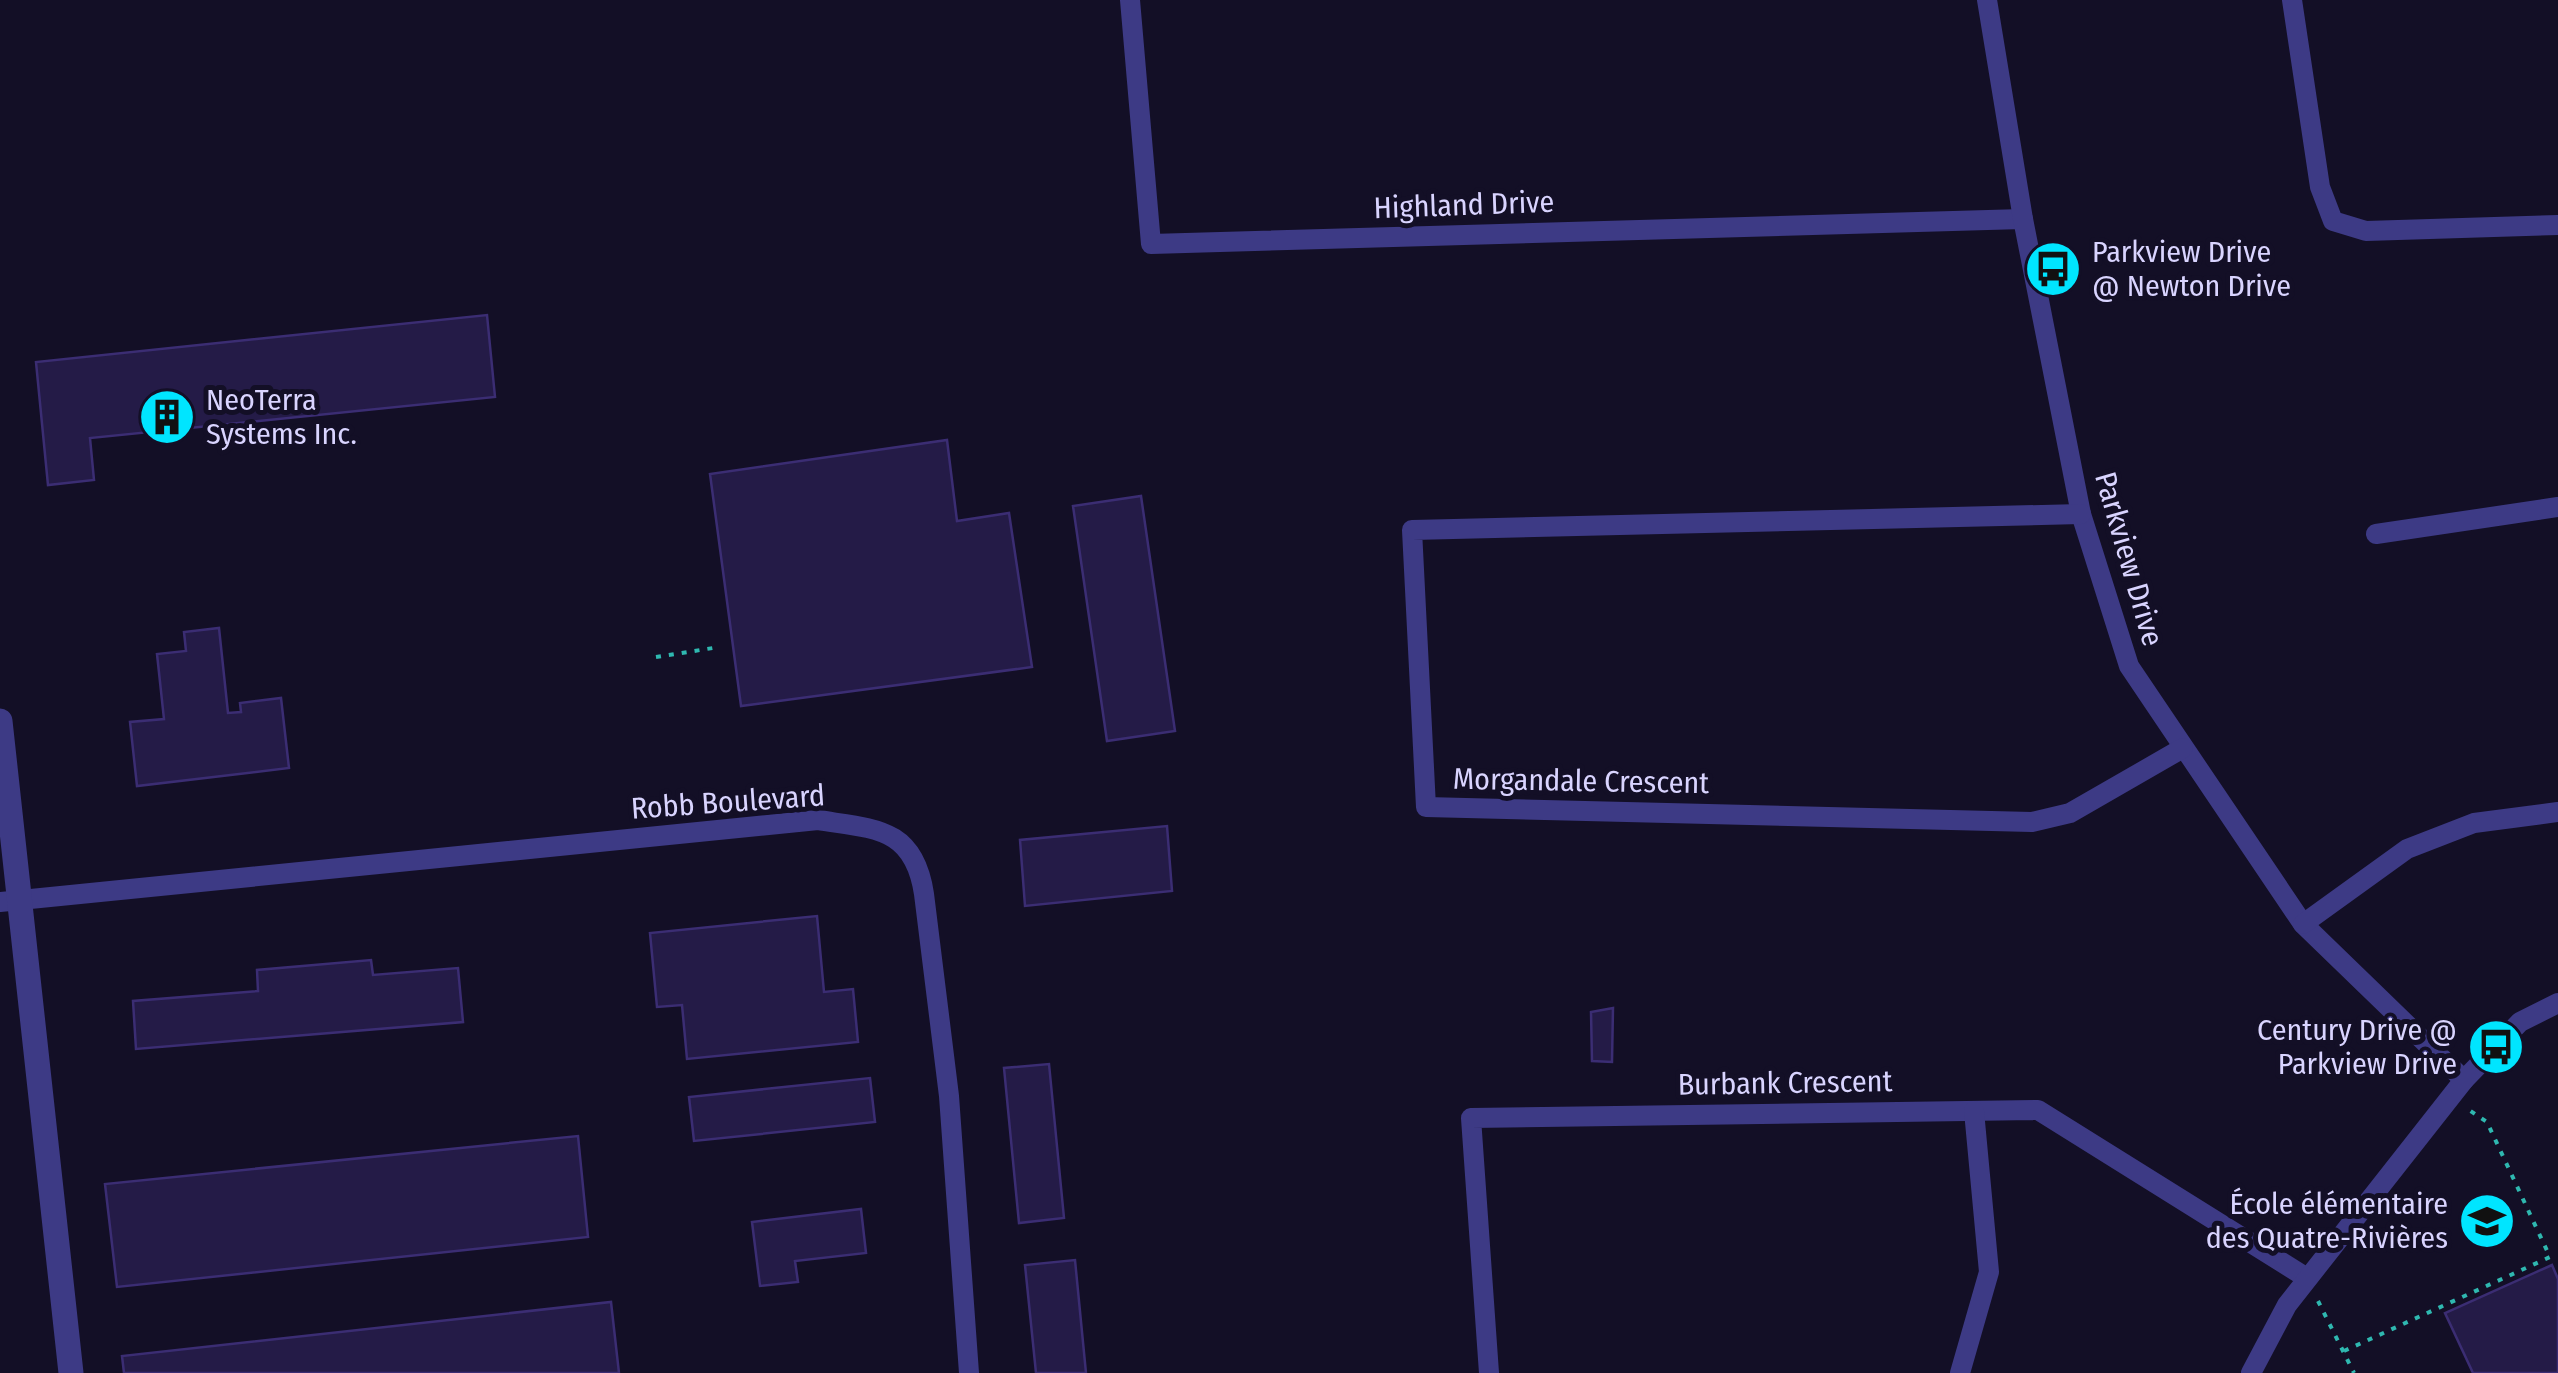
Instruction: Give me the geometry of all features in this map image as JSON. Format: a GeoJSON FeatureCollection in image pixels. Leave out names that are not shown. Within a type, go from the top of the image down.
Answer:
{"type":"FeatureCollection","features":[{"type":"Feature","properties":{"kind":"street","name":"Highland Drive"},"geometry":{"type":"LineString","coordinates":[[1130,0],[1151,244],[2024,219]]}},
{"type":"Feature","properties":{"kind":"street","name":"Parkview Drive"},"geometry":{"type":"LineString","coordinates":[[1987,0],[2024,219],[2081,514],[2129,666],[2304,924],[2464,1080]]}},
{"type":"Feature","properties":{"kind":"street"},"geometry":{"type":"LineString","coordinates":[[2292,0],[2320,188],[2333,221],[2366,231],[2558,225]]}},
{"type":"Feature","properties":{"kind":"street"},"geometry":{"type":"LineString","coordinates":[[2376,534],[2558,508]]}},
{"type":"Feature","properties":{"kind":"street","name":"Morgandale Crescent"},"geometry":{"type":"LineString","coordinates":[[2081,514],[1412,530],[1426,807],[2032,822],[2070,813],[2183,748]]}},
{"type":"Feature","properties":{"kind":"street"},"geometry":{"type":"LineString","coordinates":[[0,721],[9,900],[71,1373]]}},
{"type":"Feature","properties":{"kind":"street"},"geometry":{"type":"LineString","coordinates":[[2304,924],[2407,849],[2474,822],[2558,812]]}},
{"type":"Feature","properties":{"kind":"street","name":"Robb Boulevard"},"geometry":{"type":"LineString","coordinates":[[9,900],[818,820],[872,827],[895,838],[911,851],[924,894],[949,1096],[969,1373]]}},
{"type":"Feature","properties":{"kind":"street"},"geometry":{"type":"LineString","coordinates":[[2251,1373],[2287,1305],[2464,1080],[2520,1022],[2558,1003]]}},
{"type":"Feature","properties":{"kind":"street"},"geometry":{"type":"LineString","coordinates":[[1960,1373],[1989,1272],[1974,1110]]}},
{"type":"Feature","properties":{"kind":"street","name":"Burbank Crescent"},"geometry":{"type":"LineString","coordinates":[[1490,1373],[1471,1118],[2038,1110],[2307,1278]]}},
{"type":"Feature","properties":{"kind":"path"},"geometry":{"type":"LineString","coordinates":[[656,657],[713,648]]}},
{"type":"Feature","properties":{"kind":"path"},"geometry":{"type":"LineString","coordinates":[[2344,1351],[2550,1257],[2487,1122],[2450,1098]]}},
{"type":"Feature","properties":{"kind":"path"},"geometry":{"type":"LineString","coordinates":[[2307,1278],[2354,1373]]}},
{"type":"Feature","properties":{"kind":"building","name":"NeoTerra Systems Inc."},"geometry":{"type":"Polygon","coordinates":[[[487,315],[495,397],[90,438],[94,480],[48,485],[36,362],[487,315]]]}},
{"type":"Feature","properties":{"kind":"building"},"geometry":{"type":"Polygon","coordinates":[[[947,440],[957,521],[1009,513],[1032,667],[741,706],[710,474],[947,440]]]}},
{"type":"Feature","properties":{"kind":"building"},"geometry":{"type":"Polygon","coordinates":[[[1141,496],[1175,731],[1107,741],[1073,506],[1141,496]]]}},
{"type":"Feature","properties":{"kind":"building"},"geometry":{"type":"Polygon","coordinates":[[[219,628],[228,713],[241,712],[240,703],[281,698],[289,768],[137,786],[130,722],[164,719],[157,654],[186,651],[184,632],[219,628]]]}},
{"type":"Feature","properties":{"kind":"building"},"geometry":{"type":"Polygon","coordinates":[[[1167,826],[1172,891],[1025,906],[1020,840],[1167,826]]]}},
{"type":"Feature","properties":{"kind":"building"},"geometry":{"type":"Polygon","coordinates":[[[817,916],[824,992],[853,989],[858,1042],[687,1059],[682,1005],[657,1007],[650,933],[817,916]]]}},
{"type":"Feature","properties":{"kind":"building"},"geometry":{"type":"Polygon","coordinates":[[[371,960],[373,975],[458,968],[463,1022],[136,1049],[133,1001],[258,991],[257,970],[371,960]]]}},
{"type":"Feature","properties":{"kind":"building"},"geometry":{"type":"Polygon","coordinates":[[[1613,1008],[1612,1062],[1592,1061],[1591,1012],[1613,1008]]]}},
{"type":"Feature","properties":{"kind":"building"},"geometry":{"type":"Polygon","coordinates":[[[1049,1064],[1064,1218],[1019,1223],[1004,1068],[1049,1064]]]}},
{"type":"Feature","properties":{"kind":"building"},"geometry":{"type":"Polygon","coordinates":[[[870,1078],[875,1122],[694,1141],[689,1097],[870,1078]]]}},
{"type":"Feature","properties":{"kind":"building"},"geometry":{"type":"Polygon","coordinates":[[[578,1136],[588,1237],[117,1287],[105,1184],[578,1136]]]}},
{"type":"Feature","properties":{"kind":"building"},"geometry":{"type":"Polygon","coordinates":[[[861,1209],[866,1253],[795,1261],[798,1282],[760,1286],[752,1222],[861,1209]]]}},
{"type":"Feature","properties":{"kind":"building"},"geometry":{"type":"Polygon","coordinates":[[[1075,1260],[1086,1373],[1036,1373],[1025,1265],[1075,1260]]]}},
{"type":"Feature","properties":{"kind":"building"},"geometry":{"type":"Polygon","coordinates":[[[2552,1265],[2558,1279],[2558,1373],[2473,1373],[2445,1313],[2552,1265]]]}},
{"type":"Feature","properties":{"kind":"building"},"geometry":{"type":"Polygon","coordinates":[[[611,1302],[619,1373],[124,1373],[122,1356],[611,1302]]]}},
{"type":"Feature","properties":{"kind":"place","name":"Parkview Drive @ Newton Drive"},"geometry":{"type":"Point","coordinates":[2053,269]}},
{"type":"Feature","properties":{"kind":"place","name":"NeoTerra Systems Inc."},"geometry":{"type":"Point","coordinates":[167,417]}},
{"type":"Feature","properties":{"kind":"place","name":"Century Drive @ Parkview Drive"},"geometry":{"type":"Point","coordinates":[2496,1047]}},
{"type":"Feature","properties":{"kind":"place","name":"École élémentaire des Quatre-Rivières"},"geometry":{"type":"Point","coordinates":[2487,1221]}}]}
